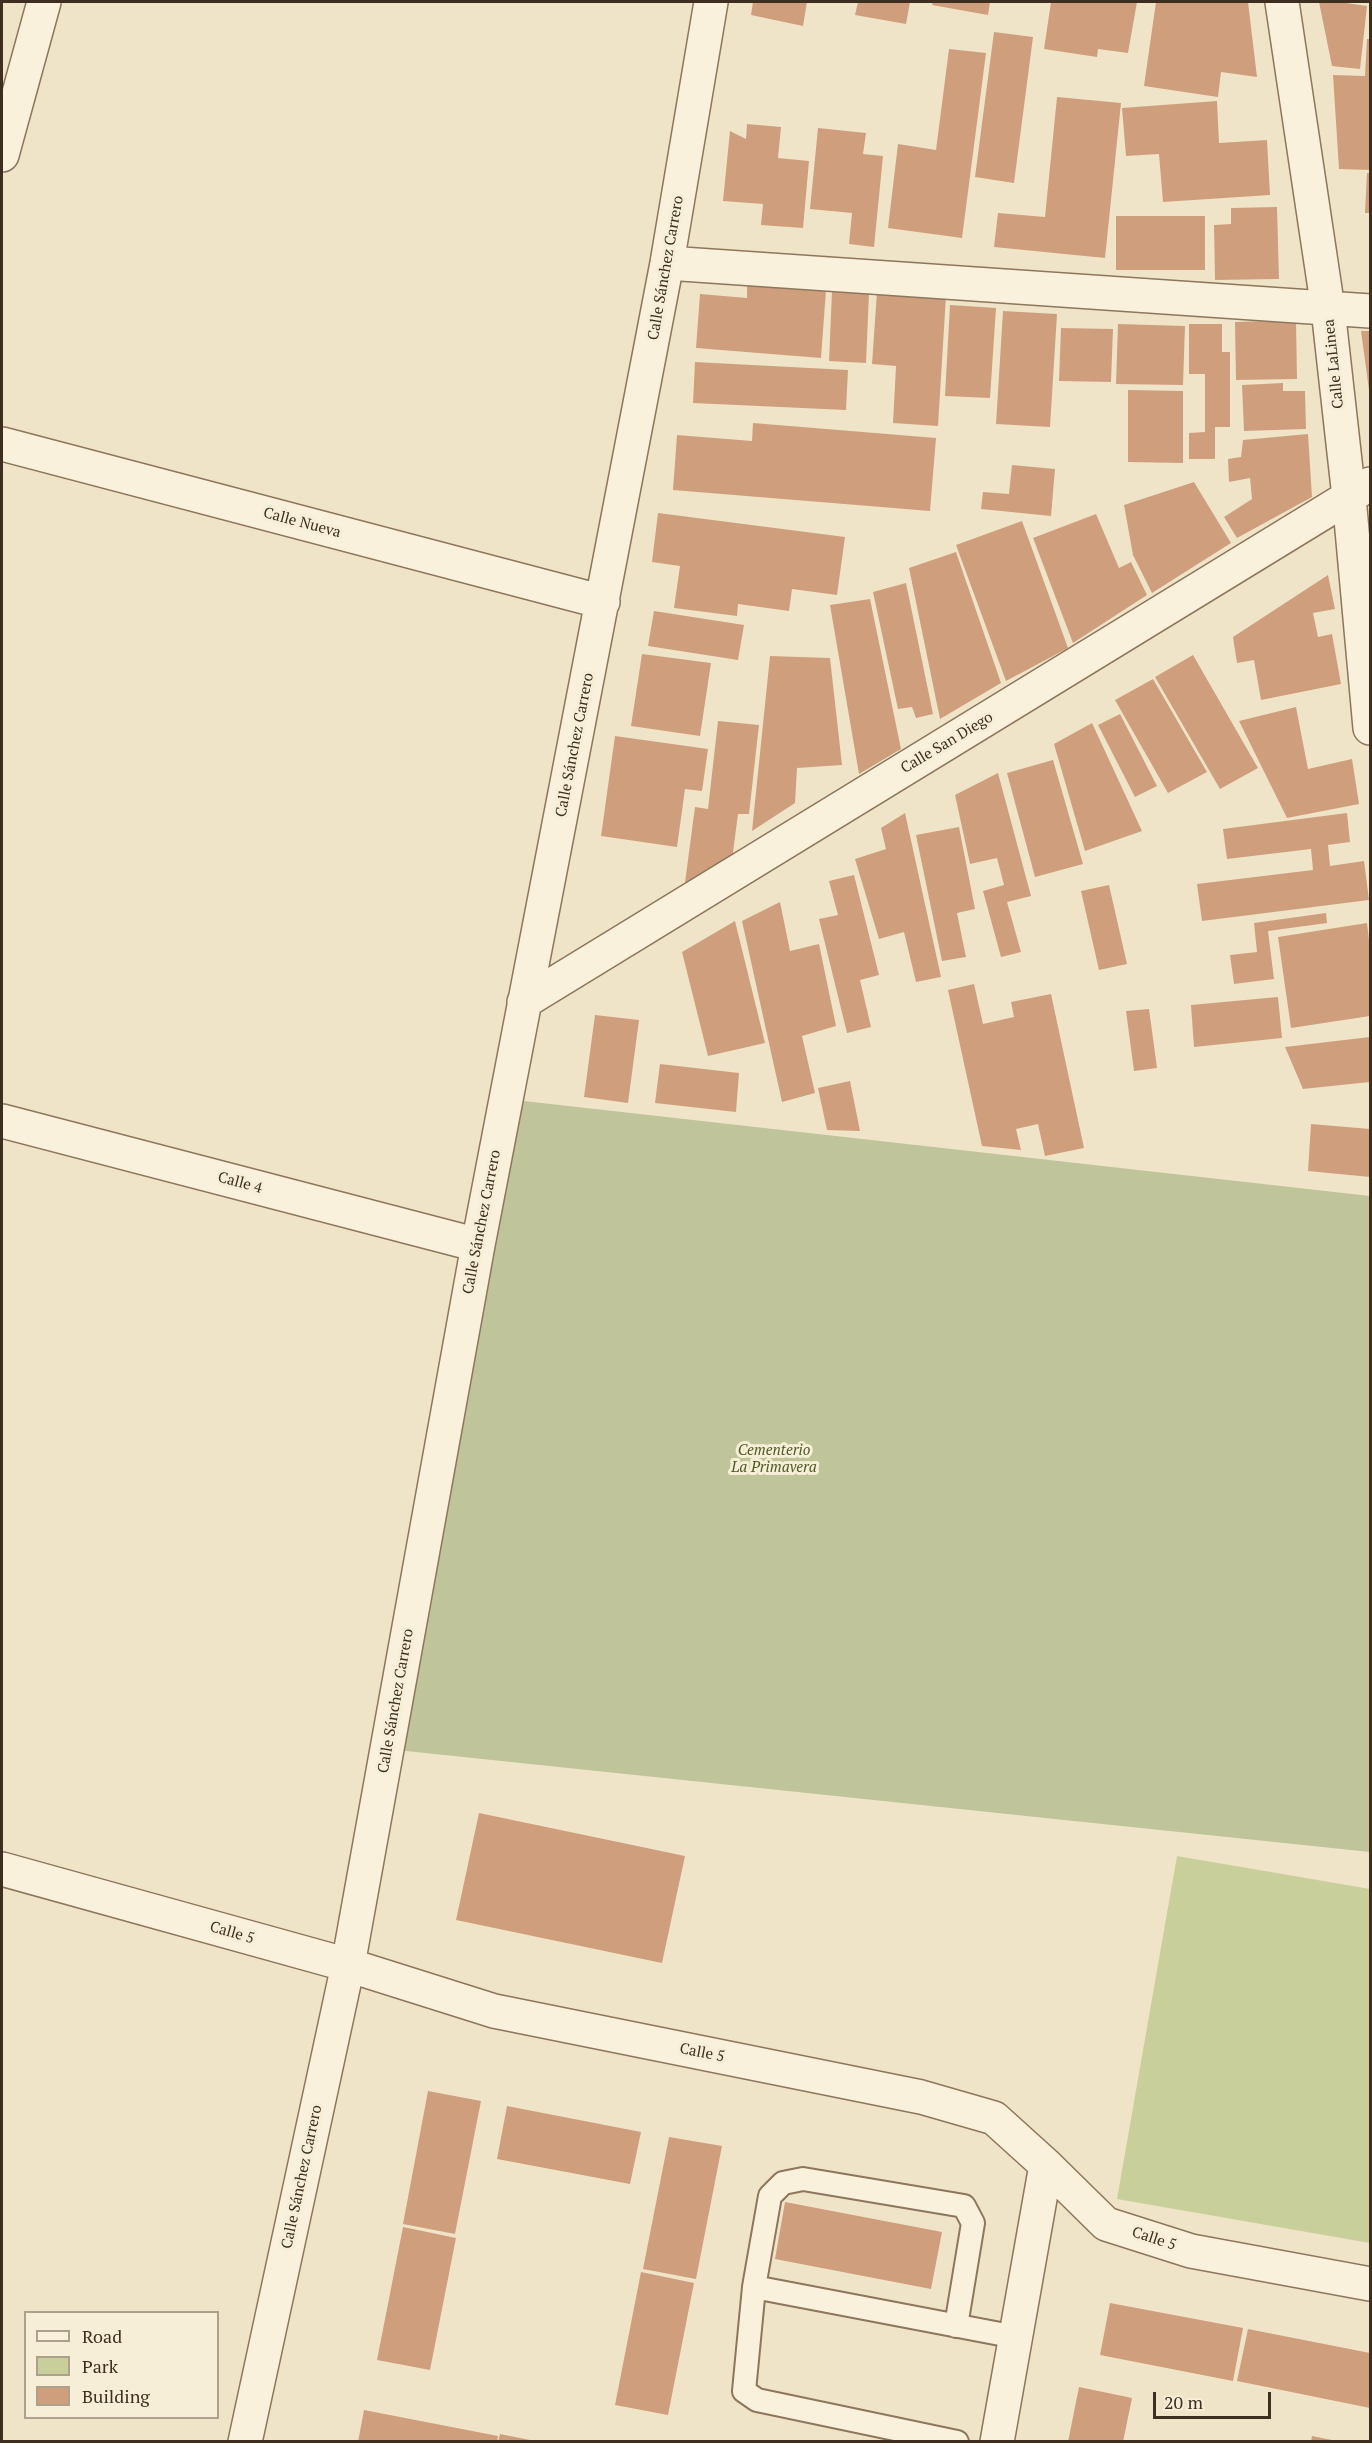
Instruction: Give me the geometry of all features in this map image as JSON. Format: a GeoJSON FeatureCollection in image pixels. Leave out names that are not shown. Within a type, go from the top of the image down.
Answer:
{"type":"FeatureCollection","features":[{"type":"Feature","properties":{"kind":"street"},"geometry":{"type":"LineString","coordinates":[[2,155],[44,2]]}},
{"type":"Feature","properties":{"kind":"street","name":"Calle Sánchez Carrero"},"geometry":{"type":"LineString","coordinates":[[245,2442],[348,1965],[478,1245],[667,263],[711,2]]}},
{"type":"Feature","properties":{"kind":"street","name":"Calle LaLinea"},"geometry":{"type":"LineString","coordinates":[[1282,2],[1328,309],[1360,490],[1371,728]]}},
{"type":"Feature","properties":{"kind":"street"},"geometry":{"type":"LineString","coordinates":[[667,263],[1371,311]]}},
{"type":"Feature","properties":{"kind":"street","name":"Calle Nueva"},"geometry":{"type":"LineString","coordinates":[[2,444],[603,602]]}},
{"type":"Feature","properties":{"kind":"street","name":"Calle San Diego"},"geometry":{"type":"LineString","coordinates":[[524,1002],[1360,490]]}},
{"type":"Feature","properties":{"kind":"street","name":"Calle 4"},"geometry":{"type":"LineString","coordinates":[[2,1121],[478,1245]]}},
{"type":"Feature","properties":{"kind":"street","name":"Calle 5"},"geometry":{"type":"LineString","coordinates":[[2,1869],[348,1965],[494,2011],[921,2097],[994,2118],[1106,2224],[1191,2251],[1371,2284]]}},
{"type":"Feature","properties":{"kind":"street"},"geometry":{"type":"LineString","coordinates":[[997,2442],[1046,2165]]}},
{"type":"Feature","properties":{"kind":"lane"},"geometry":{"type":"LineString","coordinates":[[956,2325],[973,2223],[964,2206],[802,2179],[783,2183],[770,2196],[754,2287],[744,2391],[757,2400],[957,2442]]}},
{"type":"Feature","properties":{"kind":"lane"},"geometry":{"type":"LineString","coordinates":[[754,2287],[1016,2337]]}},
{"type":"Feature","properties":{"kind":"green space","name":"Cementerio La Primavera"},"geometry":{"type":"Polygon","coordinates":[[[506,1099],[1370,1196],[1370,1852],[387,1749],[506,1099]]]}},
{"type":"Feature","properties":{"kind":"green space"},"geometry":{"type":"Polygon","coordinates":[[[1177,1856],[1370,1889],[1370,2243],[1117,2199],[1177,1856]]]}},
{"type":"Feature","properties":{"kind":"building"},"geometry":{"type":"Polygon","coordinates":[[[753,2],[807,2],[803,26],[751,15],[753,2]]]}},
{"type":"Feature","properties":{"kind":"building"},"geometry":{"type":"Polygon","coordinates":[[[858,2],[910,2],[906,24],[855,15],[858,2]]]}},
{"type":"Feature","properties":{"kind":"building"},"geometry":{"type":"Polygon","coordinates":[[[933,2],[990,2],[988,15],[932,5],[933,2]]]}},
{"type":"Feature","properties":{"kind":"building"},"geometry":{"type":"Polygon","coordinates":[[[1051,2],[1137,2],[1128,53],[1098,49],[1097,57],[1044,49],[1051,2]]]}},
{"type":"Feature","properties":{"kind":"building"},"geometry":{"type":"Polygon","coordinates":[[[1156,2],[1248,2],[1257,77],[1221,72],[1218,97],[1144,86],[1156,2]]]}},
{"type":"Feature","properties":{"kind":"building"},"geometry":{"type":"Polygon","coordinates":[[[1319,2],[1367,6],[1360,69],[1332,66],[1319,2]]]}},
{"type":"Feature","properties":{"kind":"building"},"geometry":{"type":"Polygon","coordinates":[[[994,32],[1033,37],[1014,183],[975,177],[994,32]]]}},
{"type":"Feature","properties":{"kind":"building"},"geometry":{"type":"Polygon","coordinates":[[[1367,39],[1370,39],[1370,170],[1339,169],[1333,75],[1365,76],[1367,39]]]}},
{"type":"Feature","properties":{"kind":"building"},"geometry":{"type":"Polygon","coordinates":[[[949,49],[986,53],[962,238],[888,228],[898,144],[936,150],[949,49]]]}},
{"type":"Feature","properties":{"kind":"building"},"geometry":{"type":"Polygon","coordinates":[[[1057,97],[1121,103],[1105,258],[994,247],[998,213],[1045,217],[1057,97]]]}},
{"type":"Feature","properties":{"kind":"building"},"geometry":{"type":"Polygon","coordinates":[[[1217,101],[1219,143],[1267,140],[1270,195],[1163,202],[1159,154],[1126,156],[1122,108],[1217,101]]]}},
{"type":"Feature","properties":{"kind":"building"},"geometry":{"type":"Polygon","coordinates":[[[747,124],[781,127],[778,158],[809,161],[803,228],[761,225],[763,204],[723,201],[730,131],[746,139],[747,124]]]}},
{"type":"Feature","properties":{"kind":"building"},"geometry":{"type":"Polygon","coordinates":[[[818,128],[866,133],[863,154],[883,156],[874,247],[849,244],[852,213],[810,209],[818,128]]]}},
{"type":"Feature","properties":{"kind":"building"},"geometry":{"type":"Polygon","coordinates":[[[1367,173],[1370,173],[1370,213],[1365,213],[1367,173]]]}},
{"type":"Feature","properties":{"kind":"building"},"geometry":{"type":"Polygon","coordinates":[[[1277,207],[1279,279],[1215,280],[1214,225],[1231,224],[1231,208],[1277,207]]]}},
{"type":"Feature","properties":{"kind":"building"},"geometry":{"type":"Polygon","coordinates":[[[1116,216],[1205,216],[1205,270],[1116,270],[1116,216]]]}},
{"type":"Feature","properties":{"kind":"building"},"geometry":{"type":"Polygon","coordinates":[[[747,284],[826,290],[821,358],[696,348],[700,294],[747,298],[747,284]]]}},
{"type":"Feature","properties":{"kind":"building"},"geometry":{"type":"Polygon","coordinates":[[[832,291],[869,293],[866,363],[829,361],[832,291]]]}},
{"type":"Feature","properties":{"kind":"building"},"geometry":{"type":"Polygon","coordinates":[[[877,292],[946,296],[938,426],[893,423],[896,366],[872,364],[877,292]]]}},
{"type":"Feature","properties":{"kind":"building"},"geometry":{"type":"Polygon","coordinates":[[[950,305],[996,308],[990,398],[945,396],[950,305]]]}},
{"type":"Feature","properties":{"kind":"building"},"geometry":{"type":"Polygon","coordinates":[[[1003,311],[1057,314],[1050,427],[996,424],[1003,311]]]}},
{"type":"Feature","properties":{"kind":"building"},"geometry":{"type":"Polygon","coordinates":[[[1296,320],[1297,379],[1236,380],[1235,322],[1296,320]]]}},
{"type":"Feature","properties":{"kind":"building"},"geometry":{"type":"Polygon","coordinates":[[[1118,324],[1185,326],[1183,385],[1116,384],[1118,324]]]}},
{"type":"Feature","properties":{"kind":"building"},"geometry":{"type":"Polygon","coordinates":[[[1189,324],[1222,324],[1222,352],[1230,352],[1230,427],[1215,427],[1215,459],[1189,459],[1189,433],[1205,432],[1205,374],[1189,374],[1189,324]]]}},
{"type":"Feature","properties":{"kind":"building"},"geometry":{"type":"Polygon","coordinates":[[[1061,328],[1113,329],[1111,382],[1059,381],[1061,328]]]}},
{"type":"Feature","properties":{"kind":"building"},"geometry":{"type":"Polygon","coordinates":[[[1361,331],[1370,331],[1370,390],[1369,390],[1361,331]]]}},
{"type":"Feature","properties":{"kind":"building"},"geometry":{"type":"Polygon","coordinates":[[[695,362],[848,370],[846,410],[693,403],[695,362]]]}},
{"type":"Feature","properties":{"kind":"building"},"geometry":{"type":"Polygon","coordinates":[[[1283,383],[1283,391],[1305,391],[1306,429],[1244,431],[1242,385],[1283,383]]]}},
{"type":"Feature","properties":{"kind":"building"},"geometry":{"type":"Polygon","coordinates":[[[1128,390],[1183,391],[1183,463],[1128,462],[1128,390]]]}},
{"type":"Feature","properties":{"kind":"building"},"geometry":{"type":"Polygon","coordinates":[[[753,423],[936,438],[930,511],[673,490],[677,435],[752,441],[753,423]]]}},
{"type":"Feature","properties":{"kind":"building"},"geometry":{"type":"Polygon","coordinates":[[[1308,434],[1312,497],[1237,538],[1224,517],[1252,499],[1250,478],[1229,482],[1228,459],[1241,457],[1243,440],[1308,434]]]}},
{"type":"Feature","properties":{"kind":"building"},"geometry":{"type":"Polygon","coordinates":[[[1012,465],[1055,469],[1051,516],[981,509],[983,492],[1009,494],[1012,465]]]}},
{"type":"Feature","properties":{"kind":"building"},"geometry":{"type":"Polygon","coordinates":[[[1194,482],[1231,543],[1152,593],[1133,555],[1124,505],[1194,482]]]}},
{"type":"Feature","properties":{"kind":"building"},"geometry":{"type":"Polygon","coordinates":[[[658,513],[845,537],[837,595],[792,589],[789,611],[738,604],[737,616],[674,608],[680,566],[652,562],[658,513]]]}},
{"type":"Feature","properties":{"kind":"building"},"geometry":{"type":"Polygon","coordinates":[[[1096,514],[1119,568],[1131,562],[1147,595],[1073,643],[1033,538],[1096,514]]]}},
{"type":"Feature","properties":{"kind":"building"},"geometry":{"type":"Polygon","coordinates":[[[1022,521],[1068,648],[1006,681],[956,545],[1022,521]]]}},
{"type":"Feature","properties":{"kind":"building"},"geometry":{"type":"Polygon","coordinates":[[[956,552],[1001,683],[940,719],[909,568],[956,552]]]}},
{"type":"Feature","properties":{"kind":"building"},"geometry":{"type":"Polygon","coordinates":[[[1328,575],[1335,609],[1313,613],[1318,637],[1332,634],[1341,684],[1261,700],[1254,660],[1237,663],[1233,637],[1328,575]]]}},
{"type":"Feature","properties":{"kind":"building"},"geometry":{"type":"Polygon","coordinates":[[[906,583],[933,714],[916,718],[912,707],[898,709],[873,592],[906,583]]]}},
{"type":"Feature","properties":{"kind":"building"},"geometry":{"type":"Polygon","coordinates":[[[870,599],[901,749],[859,774],[830,605],[870,599]]]}},
{"type":"Feature","properties":{"kind":"building"},"geometry":{"type":"Polygon","coordinates":[[[654,611],[744,625],[738,660],[648,646],[654,611]]]}},
{"type":"Feature","properties":{"kind":"building"},"geometry":{"type":"Polygon","coordinates":[[[642,654],[711,663],[700,736],[631,726],[642,654]]]}},
{"type":"Feature","properties":{"kind":"building"},"geometry":{"type":"Polygon","coordinates":[[[1193,655],[1258,768],[1220,789],[1155,677],[1193,655]]]}},
{"type":"Feature","properties":{"kind":"building"},"geometry":{"type":"Polygon","coordinates":[[[770,656],[830,658],[842,765],[797,768],[795,803],[752,831],[770,656]]]}},
{"type":"Feature","properties":{"kind":"building"},"geometry":{"type":"Polygon","coordinates":[[[1153,679],[1207,772],[1168,793],[1115,700],[1153,679]]]}},
{"type":"Feature","properties":{"kind":"building"},"geometry":{"type":"Polygon","coordinates":[[[1296,707],[1308,769],[1352,759],[1359,804],[1287,818],[1239,721],[1296,707]]]}},
{"type":"Feature","properties":{"kind":"building"},"geometry":{"type":"Polygon","coordinates":[[[1120,714],[1157,786],[1135,797],[1098,725],[1120,714]]]}},
{"type":"Feature","properties":{"kind":"building"},"geometry":{"type":"Polygon","coordinates":[[[718,721],[759,725],[749,814],[738,814],[732,860],[684,890],[695,807],[708,809],[718,721]]]}},
{"type":"Feature","properties":{"kind":"building"},"geometry":{"type":"Polygon","coordinates":[[[1092,723],[1142,831],[1085,851],[1054,744],[1092,723]]]}},
{"type":"Feature","properties":{"kind":"building"},"geometry":{"type":"Polygon","coordinates":[[[615,736],[708,749],[702,791],[685,789],[677,847],[601,836],[615,736]]]}},
{"type":"Feature","properties":{"kind":"building"},"geometry":{"type":"Polygon","coordinates":[[[1053,760],[1083,864],[1035,877],[1007,773],[1053,760]]]}},
{"type":"Feature","properties":{"kind":"building"},"geometry":{"type":"Polygon","coordinates":[[[998,773],[1031,896],[1007,902],[1021,952],[1001,957],[983,891],[1004,885],[997,858],[970,864],[955,795],[998,773]]]}},
{"type":"Feature","properties":{"kind":"building"},"geometry":{"type":"Polygon","coordinates":[[[905,813],[941,977],[916,982],[904,932],[879,939],[855,859],[886,849],[881,828],[905,813]]]}},
{"type":"Feature","properties":{"kind":"building"},"geometry":{"type":"Polygon","coordinates":[[[1347,813],[1350,842],[1328,845],[1330,866],[1364,861],[1369,900],[1202,921],[1197,884],[1313,870],[1311,849],[1227,859],[1223,829],[1347,813]]]}},
{"type":"Feature","properties":{"kind":"building"},"geometry":{"type":"Polygon","coordinates":[[[959,827],[975,909],[957,913],[966,957],[942,961],[916,835],[959,827]]]}},
{"type":"Feature","properties":{"kind":"building"},"geometry":{"type":"Polygon","coordinates":[[[854,875],[879,975],[860,980],[871,1027],[847,1033],[819,919],[838,915],[829,881],[854,875]]]}},
{"type":"Feature","properties":{"kind":"building"},"geometry":{"type":"Polygon","coordinates":[[[1109,885],[1127,964],[1099,970],[1081,891],[1109,885]]]}},
{"type":"Feature","properties":{"kind":"building"},"geometry":{"type":"Polygon","coordinates":[[[780,902],[790,951],[819,944],[836,1026],[802,1036],[815,1093],[782,1102],[742,921],[780,902]]]}},
{"type":"Feature","properties":{"kind":"building"},"geometry":{"type":"Polygon","coordinates":[[[1326,913],[1327,923],[1268,931],[1274,979],[1234,984],[1230,955],[1257,952],[1254,923],[1326,913]]]}},
{"type":"Feature","properties":{"kind":"building"},"geometry":{"type":"Polygon","coordinates":[[[735,921],[765,1043],[708,1056],[682,952],[735,921]]]}},
{"type":"Feature","properties":{"kind":"building"},"geometry":{"type":"Polygon","coordinates":[[[1367,923],[1370,948],[1370,1016],[1291,1028],[1278,937],[1367,923]]]}},
{"type":"Feature","properties":{"kind":"building"},"geometry":{"type":"Polygon","coordinates":[[[974,984],[983,1024],[1014,1017],[1011,1002],[1051,994],[1084,1148],[1045,1156],[1038,1124],[1016,1129],[1021,1150],[982,1146],[948,990],[974,984]]]}},
{"type":"Feature","properties":{"kind":"building"},"geometry":{"type":"Polygon","coordinates":[[[1278,997],[1282,1038],[1194,1047],[1191,1005],[1278,997]]]}},
{"type":"Feature","properties":{"kind":"building"},"geometry":{"type":"Polygon","coordinates":[[[1149,1009],[1157,1068],[1134,1071],[1126,1011],[1149,1009]]]}},
{"type":"Feature","properties":{"kind":"building"},"geometry":{"type":"Polygon","coordinates":[[[595,1015],[639,1020],[628,1103],[584,1097],[595,1015]]]}},
{"type":"Feature","properties":{"kind":"building"},"geometry":{"type":"Polygon","coordinates":[[[1370,1037],[1370,1082],[1303,1089],[1285,1047],[1370,1037]]]}},
{"type":"Feature","properties":{"kind":"building"},"geometry":{"type":"Polygon","coordinates":[[[660,1064],[739,1073],[736,1112],[655,1103],[660,1064]]]}},
{"type":"Feature","properties":{"kind":"building"},"geometry":{"type":"Polygon","coordinates":[[[850,1081],[860,1131],[827,1130],[818,1088],[850,1081]]]}},
{"type":"Feature","properties":{"kind":"building"},"geometry":{"type":"Polygon","coordinates":[[[1311,1124],[1370,1129],[1370,1177],[1308,1171],[1311,1124]]]}},
{"type":"Feature","properties":{"kind":"building"},"geometry":{"type":"Polygon","coordinates":[[[479,1813],[685,1856],[662,1963],[456,1920],[479,1813]]]}},
{"type":"Feature","properties":{"kind":"building"},"geometry":{"type":"Polygon","coordinates":[[[428,2091],[481,2101],[455,2234],[403,2224],[428,2091]]]}},
{"type":"Feature","properties":{"kind":"building"},"geometry":{"type":"Polygon","coordinates":[[[507,2106],[641,2132],[630,2184],[497,2159],[507,2106]]]}},
{"type":"Feature","properties":{"kind":"building"},"geometry":{"type":"Polygon","coordinates":[[[669,2137],[722,2146],[696,2279],[643,2269],[669,2137]]]}},
{"type":"Feature","properties":{"kind":"building"},"geometry":{"type":"Polygon","coordinates":[[[785,2202],[942,2232],[931,2289],[775,2259],[785,2202]]]}},
{"type":"Feature","properties":{"kind":"building"},"geometry":{"type":"Polygon","coordinates":[[[403,2227],[456,2238],[430,2370],[377,2360],[403,2227]]]}},
{"type":"Feature","properties":{"kind":"building"},"geometry":{"type":"Polygon","coordinates":[[[641,2272],[694,2283],[668,2415],[615,2405],[641,2272]]]}},
{"type":"Feature","properties":{"kind":"building"},"geometry":{"type":"Polygon","coordinates":[[[1110,2303],[1243,2328],[1233,2381],[1100,2355],[1110,2303]]]}},
{"type":"Feature","properties":{"kind":"building"},"geometry":{"type":"Polygon","coordinates":[[[1248,2329],[1370,2353],[1370,2408],[1237,2381],[1248,2329]]]}},
{"type":"Feature","properties":{"kind":"building"},"geometry":{"type":"Polygon","coordinates":[[[1079,2387],[1132,2398],[1123,2442],[1068,2442],[1079,2387]]]}},
{"type":"Feature","properties":{"kind":"building"},"geometry":{"type":"Polygon","coordinates":[[[364,2410],[498,2436],[497,2442],[358,2442],[364,2410]]]}},
{"type":"Feature","properties":{"kind":"building"},"geometry":{"type":"Polygon","coordinates":[[[500,2434],[530,2440],[530,2442],[498,2442],[500,2434]]]}},
{"type":"Feature","properties":{"kind":"building"},"geometry":{"type":"Polygon","coordinates":[[[1312,2436],[1332,2440],[1332,2442],[1311,2442],[1312,2436]]]}}]}
